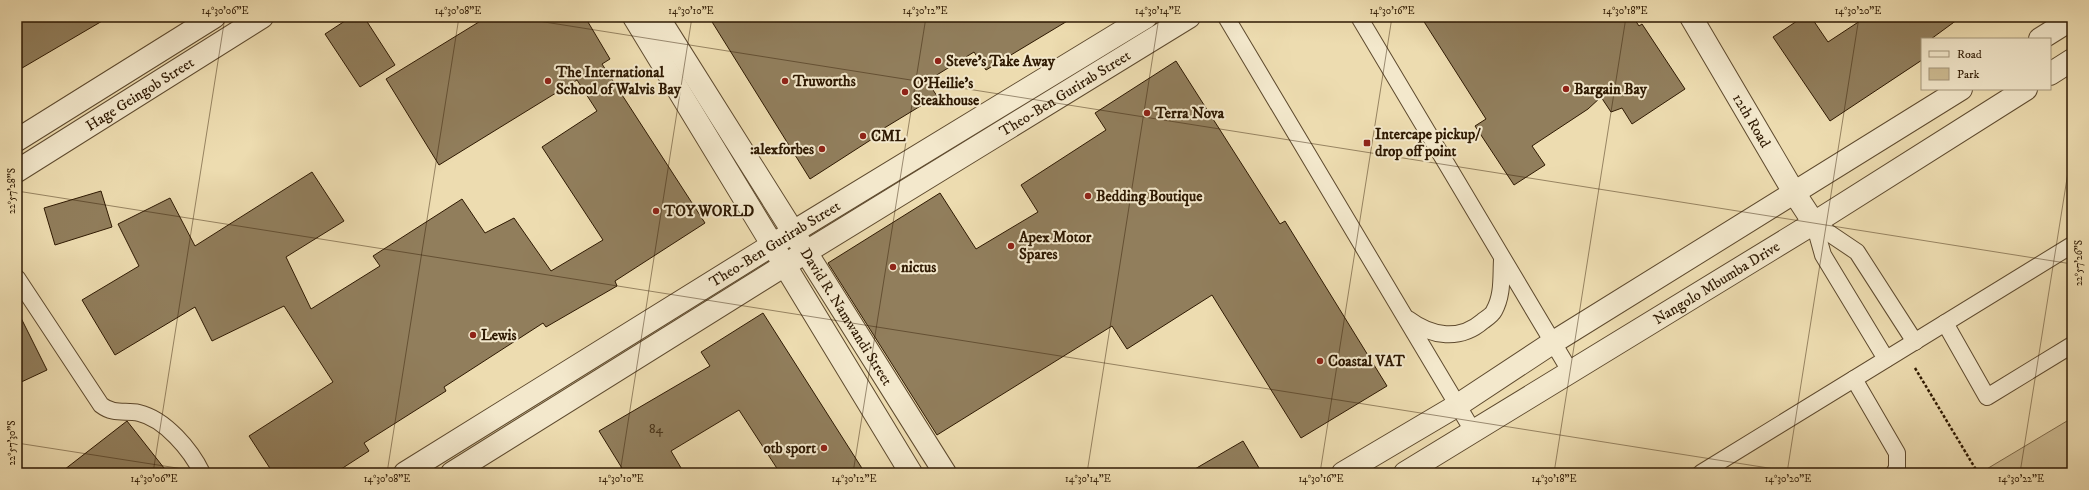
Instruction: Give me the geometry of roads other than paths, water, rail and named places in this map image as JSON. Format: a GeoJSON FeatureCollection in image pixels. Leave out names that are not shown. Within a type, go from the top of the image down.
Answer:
{"type":"FeatureCollection","features":[{"type":"Feature","properties":{"kind":"street","name":"Hage Geingob Street"},"geometry":{"type":"LineString","coordinates":[[17,140],[214,17]]}},
{"type":"Feature","properties":{"kind":"street","name":"Hage Geingob Street"},"geometry":{"type":"LineString","coordinates":[[17,171],[262,17]]}},
{"type":"Feature","properties":{"kind":"street","name":"David R. Namwandi Street"},"geometry":{"type":"LineString","coordinates":[[634,17],[911,473]]}},
{"type":"Feature","properties":{"kind":"street","name":"David R. Namwandi Street"},"geometry":{"type":"LineString","coordinates":[[658,17],[945,473]]}},
{"type":"Feature","properties":{"kind":"street","name":"Theo-Ben Gurirab Street"},"geometry":{"type":"LineString","coordinates":[[405,473],[773,246],[793,232],[1146,17]]}},
{"type":"Feature","properties":{"kind":"street","name":"Theo-Ben Gurirab Street"},"geometry":{"type":"LineString","coordinates":[[452,473],[784,265],[1188,17]]}},
{"type":"Feature","properties":{"kind":"street","name":"12th Road"},"geometry":{"type":"LineString","coordinates":[[1691,17],[1795,194],[1814,222]]}},
{"type":"Feature","properties":{"kind":"street"},"geometry":{"type":"LineString","coordinates":[[2042,38],[2072,19]]}},
{"type":"Feature","properties":{"kind":"street"},"geometry":{"type":"LineString","coordinates":[[2051,73],[2072,60]]}},
{"type":"Feature","properties":{"kind":"street"},"geometry":{"type":"LineString","coordinates":[[1343,473],[1458,405],[1552,343],[1795,194],[1959,90]]}},
{"type":"Feature","properties":{"kind":"street","name":"Nangolo Mbumba Drive"},"geometry":{"type":"LineString","coordinates":[[1405,473],[1814,222],[2024,90]]}},
{"type":"Feature","properties":{"kind":"lane"},"geometry":{"type":"LineString","coordinates":[[1226,17],[1473,431]]}},
{"type":"Feature","properties":{"kind":"lane"},"geometry":{"type":"LineString","coordinates":[[1359,17],[1502,260],[1570,371]]}},
{"type":"Feature","properties":{"kind":"lane"},"geometry":{"type":"LineString","coordinates":[[1814,222],[1857,252],[1909,345]]}},
{"type":"Feature","properties":{"kind":"lane"},"geometry":{"type":"LineString","coordinates":[[1814,222],[1823,255],[1886,359]]}},
{"type":"Feature","properties":{"kind":"lane"},"geometry":{"type":"LineString","coordinates":[[1701,473],[2072,245]]}},
{"type":"Feature","properties":{"kind":"lane"},"geometry":{"type":"LineString","coordinates":[[1404,316],[1420,328],[1432,333],[1453,334],[1473,330],[1494,312],[1501,295],[1502,260]]}},
{"type":"Feature","properties":{"kind":"lane"},"geometry":{"type":"LineString","coordinates":[[17,278],[102,405],[116,412],[139,413],[159,421],[194,457],[202,473]]}},
{"type":"Feature","properties":{"kind":"lane"},"geometry":{"type":"LineString","coordinates":[[1945,323],[1986,397],[2072,345]]}},
{"type":"Feature","properties":{"kind":"lane"},"geometry":{"type":"LineString","coordinates":[[1854,379],[1897,452],[1897,468],[1894,473]]}},
{"type":"Feature","properties":{"kind":"place","name":"Steve's Take Away"},"geometry":{"type":"Point","coordinates":[938,61]}},
{"type":"Feature","properties":{"kind":"place","name":"The International School of Walvis Bay"},"geometry":{"type":"Point","coordinates":[548,81]}},
{"type":"Feature","properties":{"kind":"place","name":"Truworths"},"geometry":{"type":"Point","coordinates":[785,81]}},
{"type":"Feature","properties":{"kind":"place","name":"Bargain Bay"},"geometry":{"type":"Point","coordinates":[1566,89]}},
{"type":"Feature","properties":{"kind":"place","name":"O'Heilie's Steakhouse"},"geometry":{"type":"Point","coordinates":[905,92]}},
{"type":"Feature","properties":{"kind":"place","name":"Terra Nova"},"geometry":{"type":"Point","coordinates":[1147,113]}},
{"type":"Feature","properties":{"kind":"place","name":"CML"},"geometry":{"type":"Point","coordinates":[863,136]}},
{"type":"Feature","properties":{"kind":"place","name":"Intercape pickup/ drop off point"},"geometry":{"type":"Point","coordinates":[1367,143]}},
{"type":"Feature","properties":{"kind":"place","name":":alexforbes"},"geometry":{"type":"Point","coordinates":[822,149]}},
{"type":"Feature","properties":{"kind":"place","name":"Bedding Boutique"},"geometry":{"type":"Point","coordinates":[1088,196]}},
{"type":"Feature","properties":{"kind":"place","name":"TOY WORLD"},"geometry":{"type":"Point","coordinates":[656,211]}},
{"type":"Feature","properties":{"kind":"place","name":"Apex Motor Spares"},"geometry":{"type":"Point","coordinates":[1011,246]}},
{"type":"Feature","properties":{"kind":"place","name":"nictus"},"geometry":{"type":"Point","coordinates":[893,267]}},
{"type":"Feature","properties":{"kind":"place","name":"Lewis"},"geometry":{"type":"Point","coordinates":[473,335]}},
{"type":"Feature","properties":{"kind":"place","name":"Coastal VAT"},"geometry":{"type":"Point","coordinates":[1320,361]}},
{"type":"Feature","properties":{"kind":"place","name":"otb sport"},"geometry":{"type":"Point","coordinates":[824,448]}}]}
